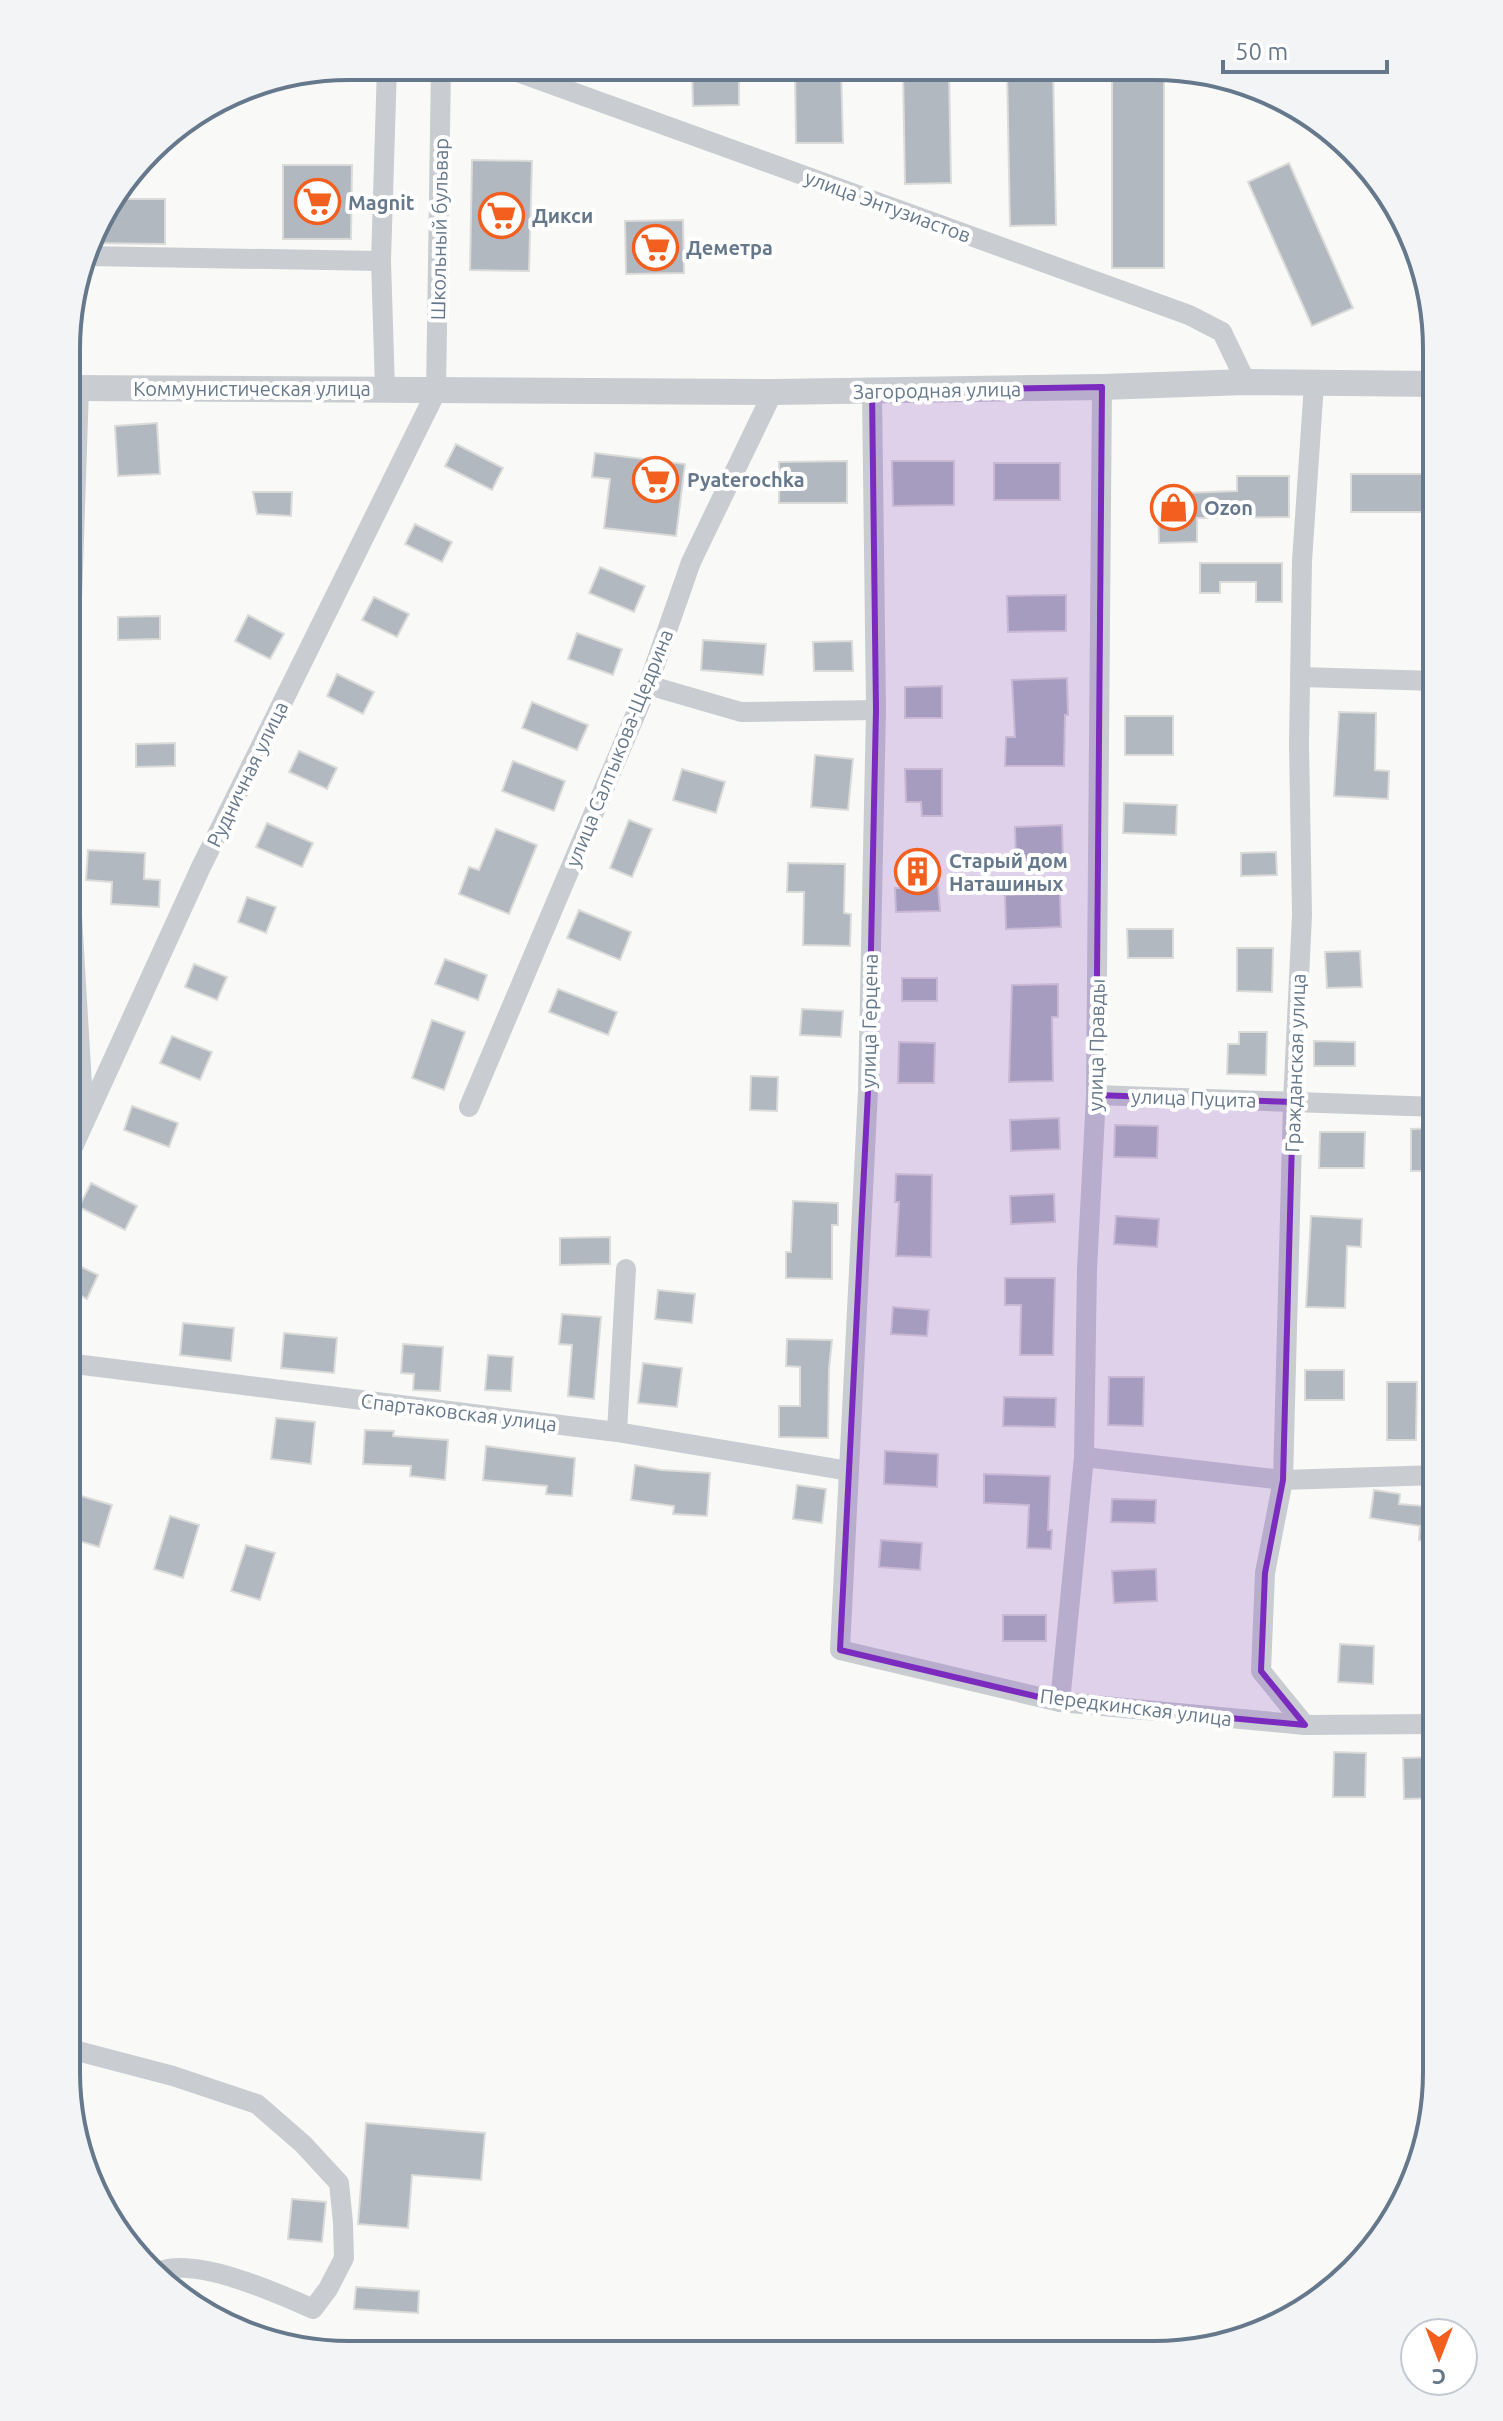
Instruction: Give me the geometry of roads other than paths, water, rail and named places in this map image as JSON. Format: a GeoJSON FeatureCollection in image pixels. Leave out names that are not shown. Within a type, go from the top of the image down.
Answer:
{"type":"FeatureCollection","features":[{"type":"Feature","properties":{"kind":"street"},"geometry":{"type":"LineString","coordinates":[[385,389],[381,261],[387,80]]}},
{"type":"Feature","properties":{"kind":"street","name":"Школьный бульвар"},"geometry":{"type":"LineString","coordinates":[[436,392],[441,80]]}},
{"type":"Feature","properties":{"kind":"street","name":"улица Энтузиастов"},"geometry":{"type":"LineString","coordinates":[[540,80],[1189,315],[1222,332],[1246,382]]}},
{"type":"Feature","properties":{"kind":"street"},"geometry":{"type":"LineString","coordinates":[[96,256],[381,261]]}},
{"type":"Feature","properties":{"kind":"street","name":"Загородная улица"},"geometry":{"type":"LineString","coordinates":[[436,392],[872,391],[1246,382],[1423,384]]}},
{"type":"Feature","properties":{"kind":"street","name":"Гражданская улица"},"geometry":{"type":"LineString","coordinates":[[1305,1725],[1261,1671],[1265,1573],[1283,1480],[1293,1102],[1302,915],[1302,561],[1314,384]]}},
{"type":"Feature","properties":{"kind":"street","name":"улица Правды"},"geometry":{"type":"LineString","coordinates":[[1060,1702],[1084,1457],[1087,1269],[1096,1095],[1102,387]]}},
{"type":"Feature","properties":{"kind":"street","name":"Коммунистическая улица"},"geometry":{"type":"LineString","coordinates":[[80,388],[385,389],[436,392]]}},
{"type":"Feature","properties":{"kind":"street","name":"улица Герцена"},"geometry":{"type":"LineString","coordinates":[[840,1650],[868,1091],[876,710],[872,391]]}},
{"type":"Feature","properties":{"kind":"street","name":"Рудничная улица"},"geometry":{"type":"LineString","coordinates":[[80,1132],[201,867],[436,392]]}},
{"type":"Feature","properties":{"kind":"street","name":"улица Салтыкова-Щедрина"},"geometry":{"type":"LineString","coordinates":[[469,1107],[648,685],[691,562],[773,392]]}},
{"type":"Feature","properties":{"kind":"street"},"geometry":{"type":"LineString","coordinates":[[1300,677],[1423,681]]}},
{"type":"Feature","properties":{"kind":"street"},"geometry":{"type":"LineString","coordinates":[[648,685],[741,712],[876,710]]}},
{"type":"Feature","properties":{"kind":"street"},"geometry":{"type":"LineString","coordinates":[[80,1054],[84,1123]]}},
{"type":"Feature","properties":{"kind":"street","name":"улица Пуцита"},"geometry":{"type":"LineString","coordinates":[[1096,1095],[1423,1106]]}},
{"type":"Feature","properties":{"kind":"street"},"geometry":{"type":"LineString","coordinates":[[617,1432],[626,1269]]}},
{"type":"Feature","properties":{"kind":"street","name":"Спартаковская улица"},"geometry":{"type":"LineString","coordinates":[[80,1365],[617,1432],[849,1471]]}},
{"type":"Feature","properties":{"kind":"street"},"geometry":{"type":"LineString","coordinates":[[1084,1457],[1283,1480],[1422,1475]]}},
{"type":"Feature","properties":{"kind":"street","name":"Передкинская улица"},"geometry":{"type":"LineString","coordinates":[[840,1650],[1060,1702],[1305,1725],[1422,1724]]}},
{"type":"Feature","properties":{"kind":"street"},"geometry":{"type":"LineString","coordinates":[[80,2052],[173,2076],[257,2104],[303,2144],[339,2183],[344,2258],[328,2289],[313,2309],[274,2291],[212,2271],[167,2269]]}},
{"type":"Feature","properties":{"kind":"place","name":"Magnit"},"geometry":{"type":"Point","coordinates":[317,202]}},
{"type":"Feature","properties":{"kind":"place","name":"Дикси"},"geometry":{"type":"Point","coordinates":[501,215]}},
{"type":"Feature","properties":{"kind":"place","name":"Деметра"},"geometry":{"type":"Point","coordinates":[655,247]}},
{"type":"Feature","properties":{"kind":"place","name":"Pyaterochka"},"geometry":{"type":"Point","coordinates":[656,479]}},
{"type":"Feature","properties":{"kind":"place","name":"Ozon"},"geometry":{"type":"Point","coordinates":[1173,507]}},
{"type":"Feature","properties":{"kind":"place","name":"Старый дом Наташиных"},"geometry":{"type":"Point","coordinates":[918,871]}}]}
